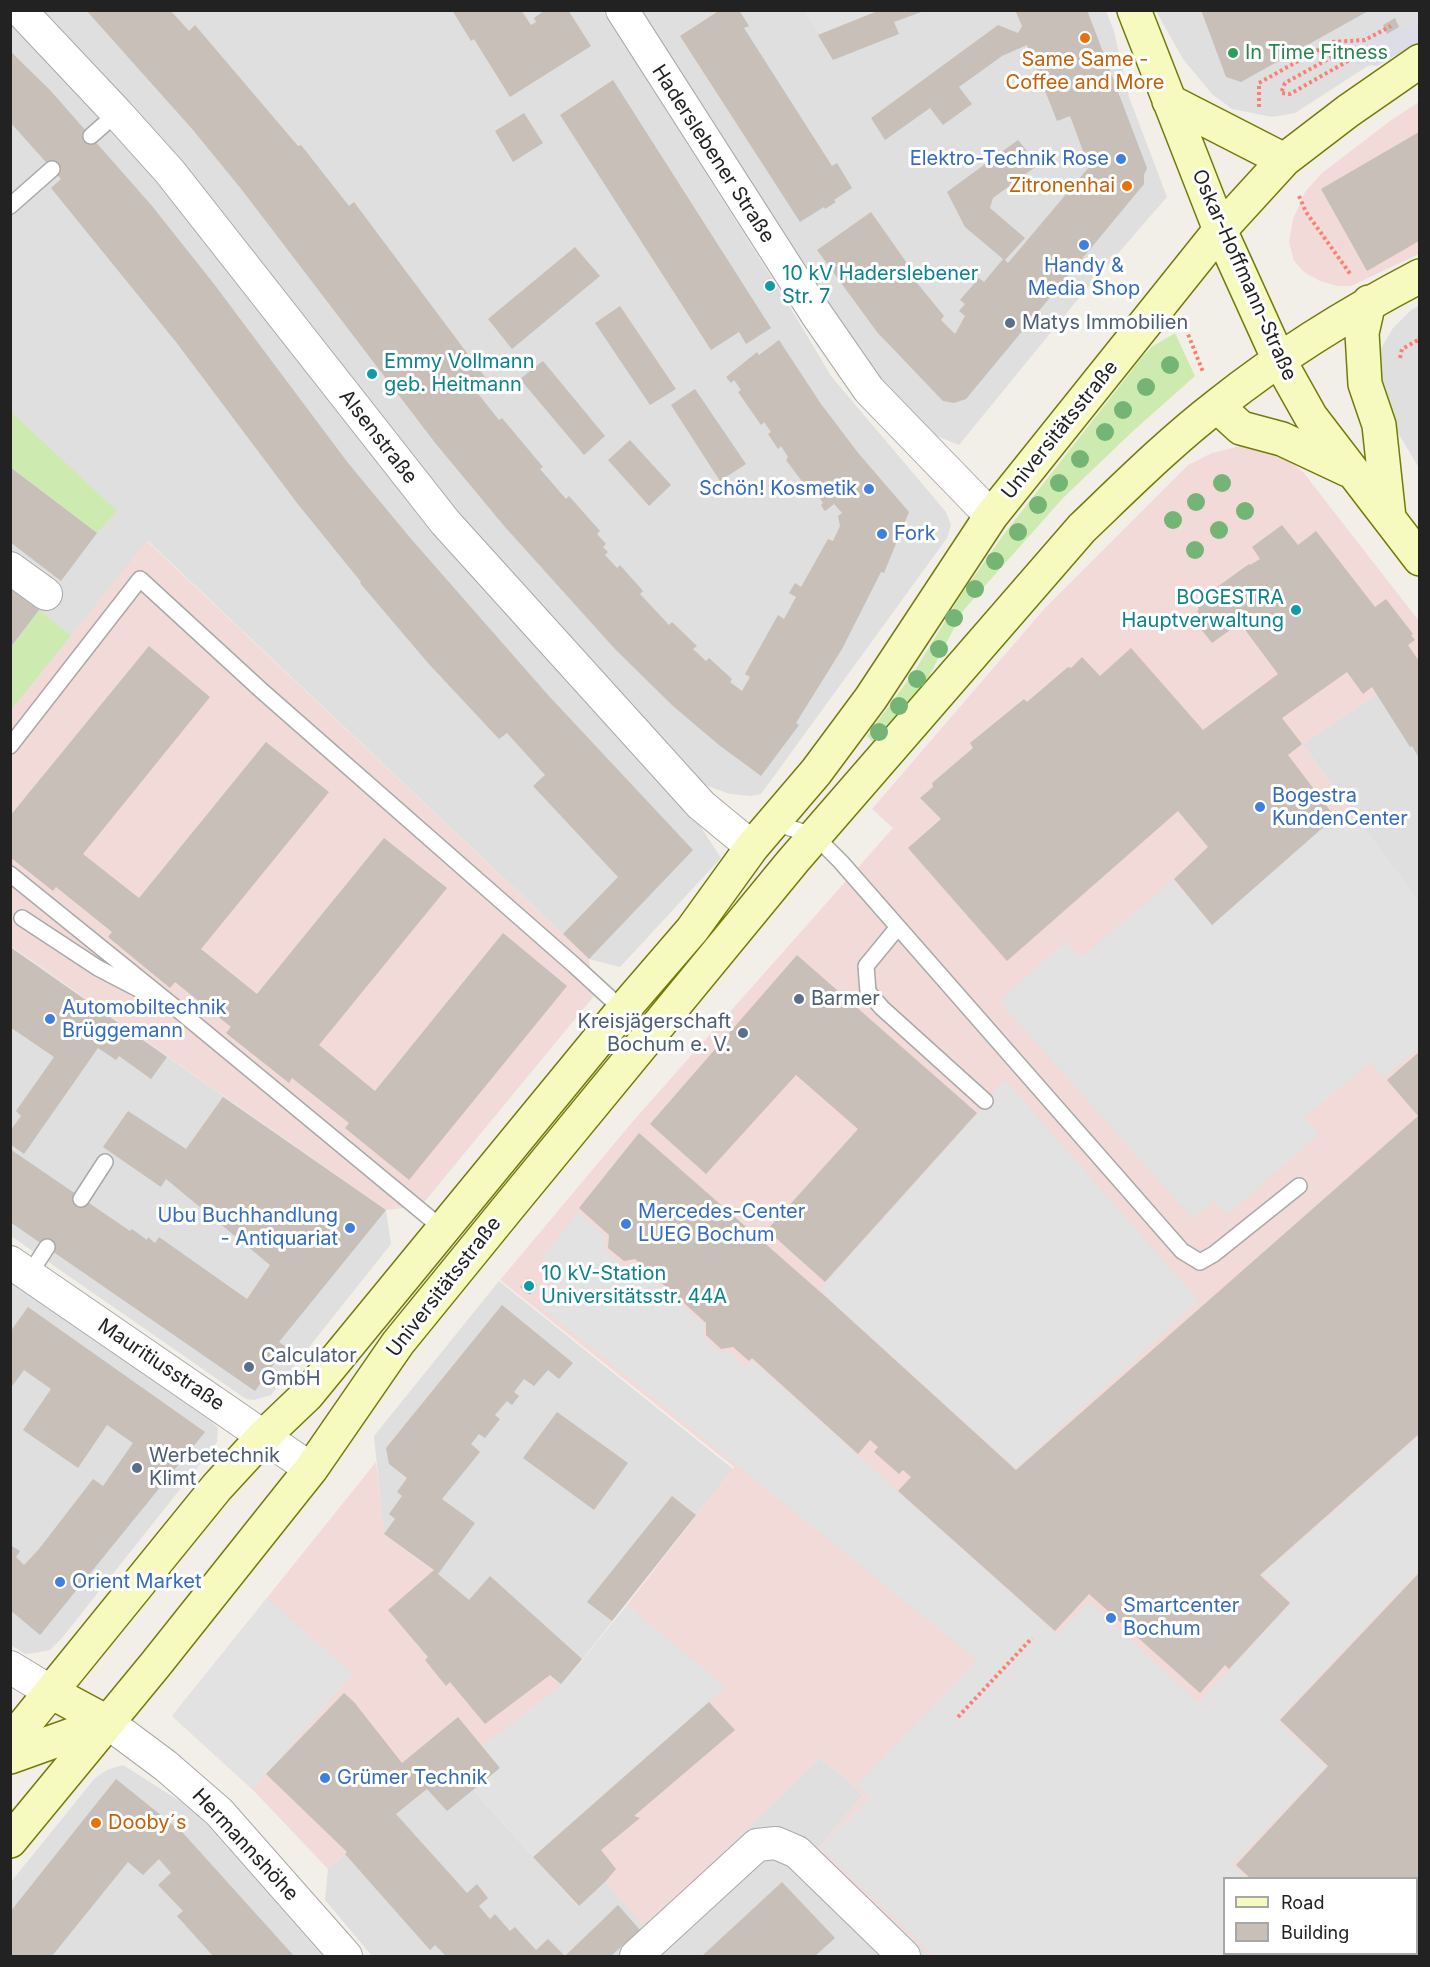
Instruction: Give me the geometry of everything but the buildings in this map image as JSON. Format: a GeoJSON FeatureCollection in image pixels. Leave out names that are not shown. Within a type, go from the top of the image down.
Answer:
{"type":"FeatureCollection","features":[{"type":"Feature","properties":{"kind":"main road","name":"Oskar-Hoffmann-Straße"},"geometry":{"type":"LineString","coordinates":[[1134,10],[1220,230],[1279,360],[1311,417],[1419,559]]}},
{"type":"Feature","properties":{"kind":"main road","name":"Universitätsstraße"},"geometry":{"type":"LineString","coordinates":[[10,1742],[217,1488],[264,1436],[314,1387],[623,1010],[692,930],[753,847],[775,823],[872,698],[992,516],[1220,230],[1284,160],[1348,111],[1419,62]]}},
{"type":"Feature","properties":{"kind":"main road"},"geometry":{"type":"LineString","coordinates":[[1169,100],[1284,160]]}},
{"type":"Feature","properties":{"kind":"main road","name":"Universitätsstraße"},"geometry":{"type":"LineString","coordinates":[[10,1841],[155,1665],[311,1469],[398,1343],[715,955],[1082,528],[1217,406],[1279,360],[1363,292],[1419,276]]}},
{"type":"Feature","properties":{"kind":"main road"},"geometry":{"type":"LineString","coordinates":[[1363,292],[1362,333],[1365,384],[1379,426],[1389,519]]}},
{"type":"Feature","properties":{"kind":"main road","name":"Oskar-Hoffmann-Straße"},"geometry":{"type":"LineString","coordinates":[[1217,406],[1241,428],[1282,439],[1352,472]]}},
{"type":"Feature","properties":{"kind":"main road"},"geometry":{"type":"LineString","coordinates":[[753,847],[794,861]]}},
{"type":"Feature","properties":{"kind":"main road"},"geometry":{"type":"LineString","coordinates":[[51,1692],[107,1722]]}},
{"type":"Feature","properties":{"kind":"main road"},"geometry":{"type":"LineString","coordinates":[[10,1757],[107,1722]]}},
{"type":"Feature","properties":{"kind":"street","name":"Alsenstraße"},"geometry":{"type":"LineString","coordinates":[[20,10],[171,172],[445,522],[702,805],[753,847]]}},
{"type":"Feature","properties":{"kind":"street","name":"Haderslebener Straße"},"geometry":{"type":"LineString","coordinates":[[622,10],[817,315],[869,390],[992,516]]}},
{"type":"Feature","properties":{"kind":"street"},"geometry":{"type":"LineString","coordinates":[[10,568],[46,594]]}},
{"type":"Feature","properties":{"kind":"street","name":"Mauritiusstraße"},"geometry":{"type":"LineString","coordinates":[[20,1268],[311,1469]]}},
{"type":"Feature","properties":{"kind":"street"},"geometry":{"type":"LineString","coordinates":[[10,1667],[51,1692]]}},
{"type":"Feature","properties":{"kind":"street","name":"Hermannshöhe"},"geometry":{"type":"LineString","coordinates":[[107,1722],[166,1766],[219,1812],[346,1956]]}},
{"type":"Feature","properties":{"kind":"street"},"geometry":{"type":"LineString","coordinates":[[636,1956],[757,1845],[776,1843],[797,1852],[904,1956]]}},
{"type":"Feature","properties":{"kind":"lane"},"geometry":{"type":"LineString","coordinates":[[91,136],[117,113]]}},
{"type":"Feature","properties":{"kind":"lane"},"geometry":{"type":"LineString","coordinates":[[10,206],[52,169]]}},
{"type":"Feature","properties":{"kind":"lane"},"geometry":{"type":"LineString","coordinates":[[10,746],[140,579],[262,691],[623,1010]]}},
{"type":"Feature","properties":{"kind":"lane"},"geometry":{"type":"LineString","coordinates":[[775,823],[815,836],[898,927],[1182,1251],[1200,1262],[1214,1254],[1299,1186]]}},
{"type":"Feature","properties":{"kind":"lane"},"geometry":{"type":"LineString","coordinates":[[10,874],[443,1229]]}},
{"type":"Feature","properties":{"kind":"lane"},"geometry":{"type":"LineString","coordinates":[[22,918],[98,968],[177,1009]]}},
{"type":"Feature","properties":{"kind":"lane"},"geometry":{"type":"LineString","coordinates":[[898,927],[866,966],[868,992],[882,1008],[985,1101]]}},
{"type":"Feature","properties":{"kind":"lane"},"geometry":{"type":"LineString","coordinates":[[81,1199],[105,1162]]}},
{"type":"Feature","properties":{"kind":"lane"},"geometry":{"type":"LineString","coordinates":[[20,1268],[47,1247]]}},
{"type":"Feature","properties":{"kind":"path"},"geometry":{"type":"LineString","coordinates":[[1258,105],[1259,83],[1332,42],[1365,40],[1391,26]]}},
{"type":"Feature","properties":{"kind":"path"},"geometry":{"type":"LineString","coordinates":[[1348,48],[1285,83],[1281,93],[1290,94],[1353,58]]}},
{"type":"Feature","properties":{"kind":"path"},"geometry":{"type":"LineString","coordinates":[[1284,160],[1306,212],[1363,292]]}},
{"type":"Feature","properties":{"kind":"path"},"geometry":{"type":"LineString","coordinates":[[1185,328],[1203,371]]}},
{"type":"Feature","properties":{"kind":"path"},"geometry":{"type":"LineString","coordinates":[[1402,349],[1419,339]]}},
{"type":"Feature","properties":{"kind":"path"},"geometry":{"type":"LineString","coordinates":[[958,1717],[1032,1638]]}},
{"type":"Feature","properties":{"kind":"shaded area"},"geometry":{"type":"Polygon","coordinates":[[[41,11],[603,11],[784,297],[831,376],[946,512],[951,525],[947,538],[761,794],[751,796],[730,794],[702,784],[454,514],[41,11]]]}},
{"type":"Feature","properties":{"kind":"shaded area"},"geometry":{"type":"Polygon","coordinates":[[[633,11],[1106,11],[1114,31],[1129,97],[1167,197],[1074,304],[959,445],[932,434],[880,384],[633,11]]]}},
{"type":"Feature","properties":{"kind":"shaded area"},"geometry":{"type":"Polygon","coordinates":[[[804,11],[879,11],[819,34],[804,11]]]}},
{"type":"Feature","properties":{"kind":"shaded area"},"geometry":{"type":"Polygon","coordinates":[[[1156,11],[1419,11],[1419,33],[1295,113],[1272,117],[1232,109],[1212,94],[1183,59],[1156,11]]]}},
{"type":"Feature","properties":{"kind":"shaded area"},"geometry":{"type":"Polygon","coordinates":[[[11,17],[155,175],[426,525],[699,824],[721,858],[620,967],[589,959],[148,541],[11,710],[11,17]]]}},
{"type":"Feature","properties":{"kind":"shaded area"},"geometry":{"type":"Polygon","coordinates":[[[1419,21],[1419,47],[1411,47],[1377,66],[1357,64],[1345,44],[1382,25],[1388,34],[1399,28],[1402,31],[1419,21]]]}},
{"type":"Feature","properties":{"kind":"shaded area"},"geometry":{"type":"Polygon","coordinates":[[[1419,102],[1419,254],[1351,286],[1337,286],[1320,281],[1304,272],[1294,261],[1289,242],[1293,219],[1305,192],[1322,173],[1419,102]]]}},
{"type":"Feature","properties":{"kind":"shaded area"},"geometry":{"type":"Polygon","coordinates":[[[1419,306],[1419,468],[1385,411],[1377,379],[1379,352],[1393,328],[1411,310],[1419,306]]]}},
{"type":"Feature","properties":{"kind":"shaded area"},"geometry":{"type":"Polygon","coordinates":[[[1241,446],[1278,453],[1303,472],[1419,621],[1419,666],[1302,744],[1419,902],[1419,1956],[930,1956],[818,1848],[863,1796],[853,1784],[820,1758],[645,1927],[605,1882],[579,1906],[533,1857],[613,1785],[637,1613],[626,1606],[734,1467],[500,1280],[634,1120],[893,828],[872,809],[1045,608],[1188,465],[1212,453],[1241,446]]]}},
{"type":"Feature","properties":{"kind":"shaded area"},"geometry":{"type":"Polygon","coordinates":[[[147,541],[589,959],[594,996],[421,1206],[386,1210],[11,946],[11,710],[147,541]]]}},
{"type":"Feature","properties":{"kind":"shaded area"},"geometry":{"type":"Polygon","coordinates":[[[1419,666],[1419,902],[1302,744],[1419,666]]]}},
{"type":"Feature","properties":{"kind":"shaded area"},"geometry":{"type":"Polygon","coordinates":[[[1349,807],[1419,902],[1419,1048],[1384,1078],[1371,1062],[1304,1118],[1319,1135],[1227,1215],[1214,1200],[1193,1219],[999,1001],[1066,941],[1081,957],[1174,879],[1212,925],[1349,807]]]}},
{"type":"Feature","properties":{"kind":"shaded area"},"geometry":{"type":"Polygon","coordinates":[[[10,946],[386,1210],[391,1244],[271,1395],[254,1400],[246,1399],[11,1236],[10,946]]]}},
{"type":"Feature","properties":{"kind":"shaded area"},"geometry":{"type":"Polygon","coordinates":[[[1004,1079],[1199,1301],[1016,1469],[819,1290],[977,1114],[1004,1079]]]}},
{"type":"Feature","properties":{"kind":"shaded area"},"geometry":{"type":"Polygon","coordinates":[[[578,1212],[605,1237],[605,1250],[622,1265],[634,1264],[704,1323],[703,1337],[720,1352],[729,1351],[745,1367],[752,1360],[1058,1635],[1089,1602],[1199,1703],[1291,1603],[1263,1574],[1419,1436],[1419,1571],[1277,1721],[1326,1767],[1232,1865],[1245,1877],[1223,1877],[1223,1955],[1330,1956],[934,1956],[820,1847],[869,1798],[856,1785],[977,1660],[539,1305],[563,1276],[542,1257],[578,1212]]]}},
{"type":"Feature","properties":{"kind":"shaded area"},"geometry":{"type":"Polygon","coordinates":[[[499,1281],[733,1469],[561,1686],[438,1574],[384,1534],[374,1436],[499,1281]]]}},
{"type":"Feature","properties":{"kind":"shaded area"},"geometry":{"type":"Polygon","coordinates":[[[11,1282],[218,1428],[217,1442],[212,1449],[62,1638],[50,1650],[25,1654],[11,1645],[11,1282]]]}},
{"type":"Feature","properties":{"kind":"shaded area"},"geometry":{"type":"Polygon","coordinates":[[[376,1462],[385,1535],[438,1574],[561,1686],[328,1869],[253,1790],[172,1716],[376,1462]]]}},
{"type":"Feature","properties":{"kind":"shaded area"},"geometry":{"type":"Polygon","coordinates":[[[267,1598],[353,1674],[253,1790],[172,1716],[267,1598]]]}},
{"type":"Feature","properties":{"kind":"shaded area"},"geometry":{"type":"Polygon","coordinates":[[[626,1606],[726,1688],[533,1857],[473,1790],[500,1768],[482,1746],[561,1686],[626,1606]]]}},
{"type":"Feature","properties":{"kind":"shaded area"},"geometry":{"type":"Polygon","coordinates":[[[482,1746],[500,1768],[473,1790],[533,1857],[578,1906],[605,1882],[645,1926],[820,1758],[853,1784],[863,1796],[818,1848],[930,1956],[372,1956],[325,1900],[328,1869],[482,1746]]]}},
{"type":"Feature","properties":{"kind":"shaded area"},"geometry":{"type":"Polygon","coordinates":[[[123,1765],[194,1810],[323,1956],[11,1956],[10,1883],[95,1778],[107,1770],[123,1765]]]}},
{"type":"Feature","properties":{"kind":"green space"},"geometry":{"type":"Polygon","coordinates":[[[1175,333],[1195,376],[1063,498],[983,588],[963,611],[925,684],[873,742],[867,736],[914,672],[961,595],[1004,534],[1143,356],[1153,346],[1175,333]]]}},
{"type":"Feature","properties":{"kind":"green space"},"geometry":{"type":"Polygon","coordinates":[[[10,411],[117,511],[97,533],[11,467],[10,411]]]}},
{"type":"Feature","properties":{"kind":"green space"},"geometry":{"type":"Polygon","coordinates":[[[39,610],[71,636],[11,710],[11,648],[39,610]]]}},
{"type":"Feature","properties":{"kind":"place","name":"Same Same - Coffee and More"},"geometry":{"type":"Point","coordinates":[1085,38]}},
{"type":"Feature","properties":{"kind":"place","name":"In Time Fitness"},"geometry":{"type":"Point","coordinates":[1233,53]}},
{"type":"Feature","properties":{"kind":"place","name":"Elektro-Technik Rose"},"geometry":{"type":"Point","coordinates":[1121,159]}},
{"type":"Feature","properties":{"kind":"place","name":"Zitronenhai"},"geometry":{"type":"Point","coordinates":[1127,186]}},
{"type":"Feature","properties":{"kind":"place","name":"Handy & Media Shop"},"geometry":{"type":"Point","coordinates":[1084,245]}},
{"type":"Feature","properties":{"kind":"place","name":"10 kV Haderslebener Str. 7"},"geometry":{"type":"Point","coordinates":[770,286]}},
{"type":"Feature","properties":{"kind":"place","name":"Matys Immobilien"},"geometry":{"type":"Point","coordinates":[1010,323]}},
{"type":"Feature","properties":{"kind":"place","name":"Emmy Vollmann geb. Heitmann"},"geometry":{"type":"Point","coordinates":[372,374]}},
{"type":"Feature","properties":{"kind":"place","name":"Schön! Kosmetik"},"geometry":{"type":"Point","coordinates":[869,489]}},
{"type":"Feature","properties":{"kind":"place","name":"Fork"},"geometry":{"type":"Point","coordinates":[882,534]}},
{"type":"Feature","properties":{"kind":"place","name":"BOGESTRA Hauptverwaltung"},"geometry":{"type":"Point","coordinates":[1296,610]}},
{"type":"Feature","properties":{"kind":"place","name":"Bogestra KundenCenter"},"geometry":{"type":"Point","coordinates":[1260,807]}},
{"type":"Feature","properties":{"kind":"place","name":"Barmer"},"geometry":{"type":"Point","coordinates":[799,999]}},
{"type":"Feature","properties":{"kind":"place","name":"Automobiltechnik Brüggemann"},"geometry":{"type":"Point","coordinates":[50,1019]}},
{"type":"Feature","properties":{"kind":"place","name":"Kreisjägerschaft Bochum e. V."},"geometry":{"type":"Point","coordinates":[743,1033]}},
{"type":"Feature","properties":{"kind":"place","name":"Mercedes-Center LUEG Bochum"},"geometry":{"type":"Point","coordinates":[626,1224]}},
{"type":"Feature","properties":{"kind":"place","name":"Ubu Buchhandlung - Antiquariat"},"geometry":{"type":"Point","coordinates":[350,1228]}},
{"type":"Feature","properties":{"kind":"place","name":"10 kV-Station Universitätsstr. 44A"},"geometry":{"type":"Point","coordinates":[529,1286]}},
{"type":"Feature","properties":{"kind":"place","name":"Calculator GmbH"},"geometry":{"type":"Point","coordinates":[249,1367]}},
{"type":"Feature","properties":{"kind":"place","name":"Werbetechnik Klimt"},"geometry":{"type":"Point","coordinates":[137,1468]}},
{"type":"Feature","properties":{"kind":"place","name":"Orient Market"},"geometry":{"type":"Point","coordinates":[60,1582]}},
{"type":"Feature","properties":{"kind":"place","name":"Smartcenter Bochum"},"geometry":{"type":"Point","coordinates":[1111,1618]}},
{"type":"Feature","properties":{"kind":"place","name":"Grümer Technik"},"geometry":{"type":"Point","coordinates":[325,1778]}},
{"type":"Feature","properties":{"kind":"place","name":"Dooby´s"},"geometry":{"type":"Point","coordinates":[96,1823]}}]}
